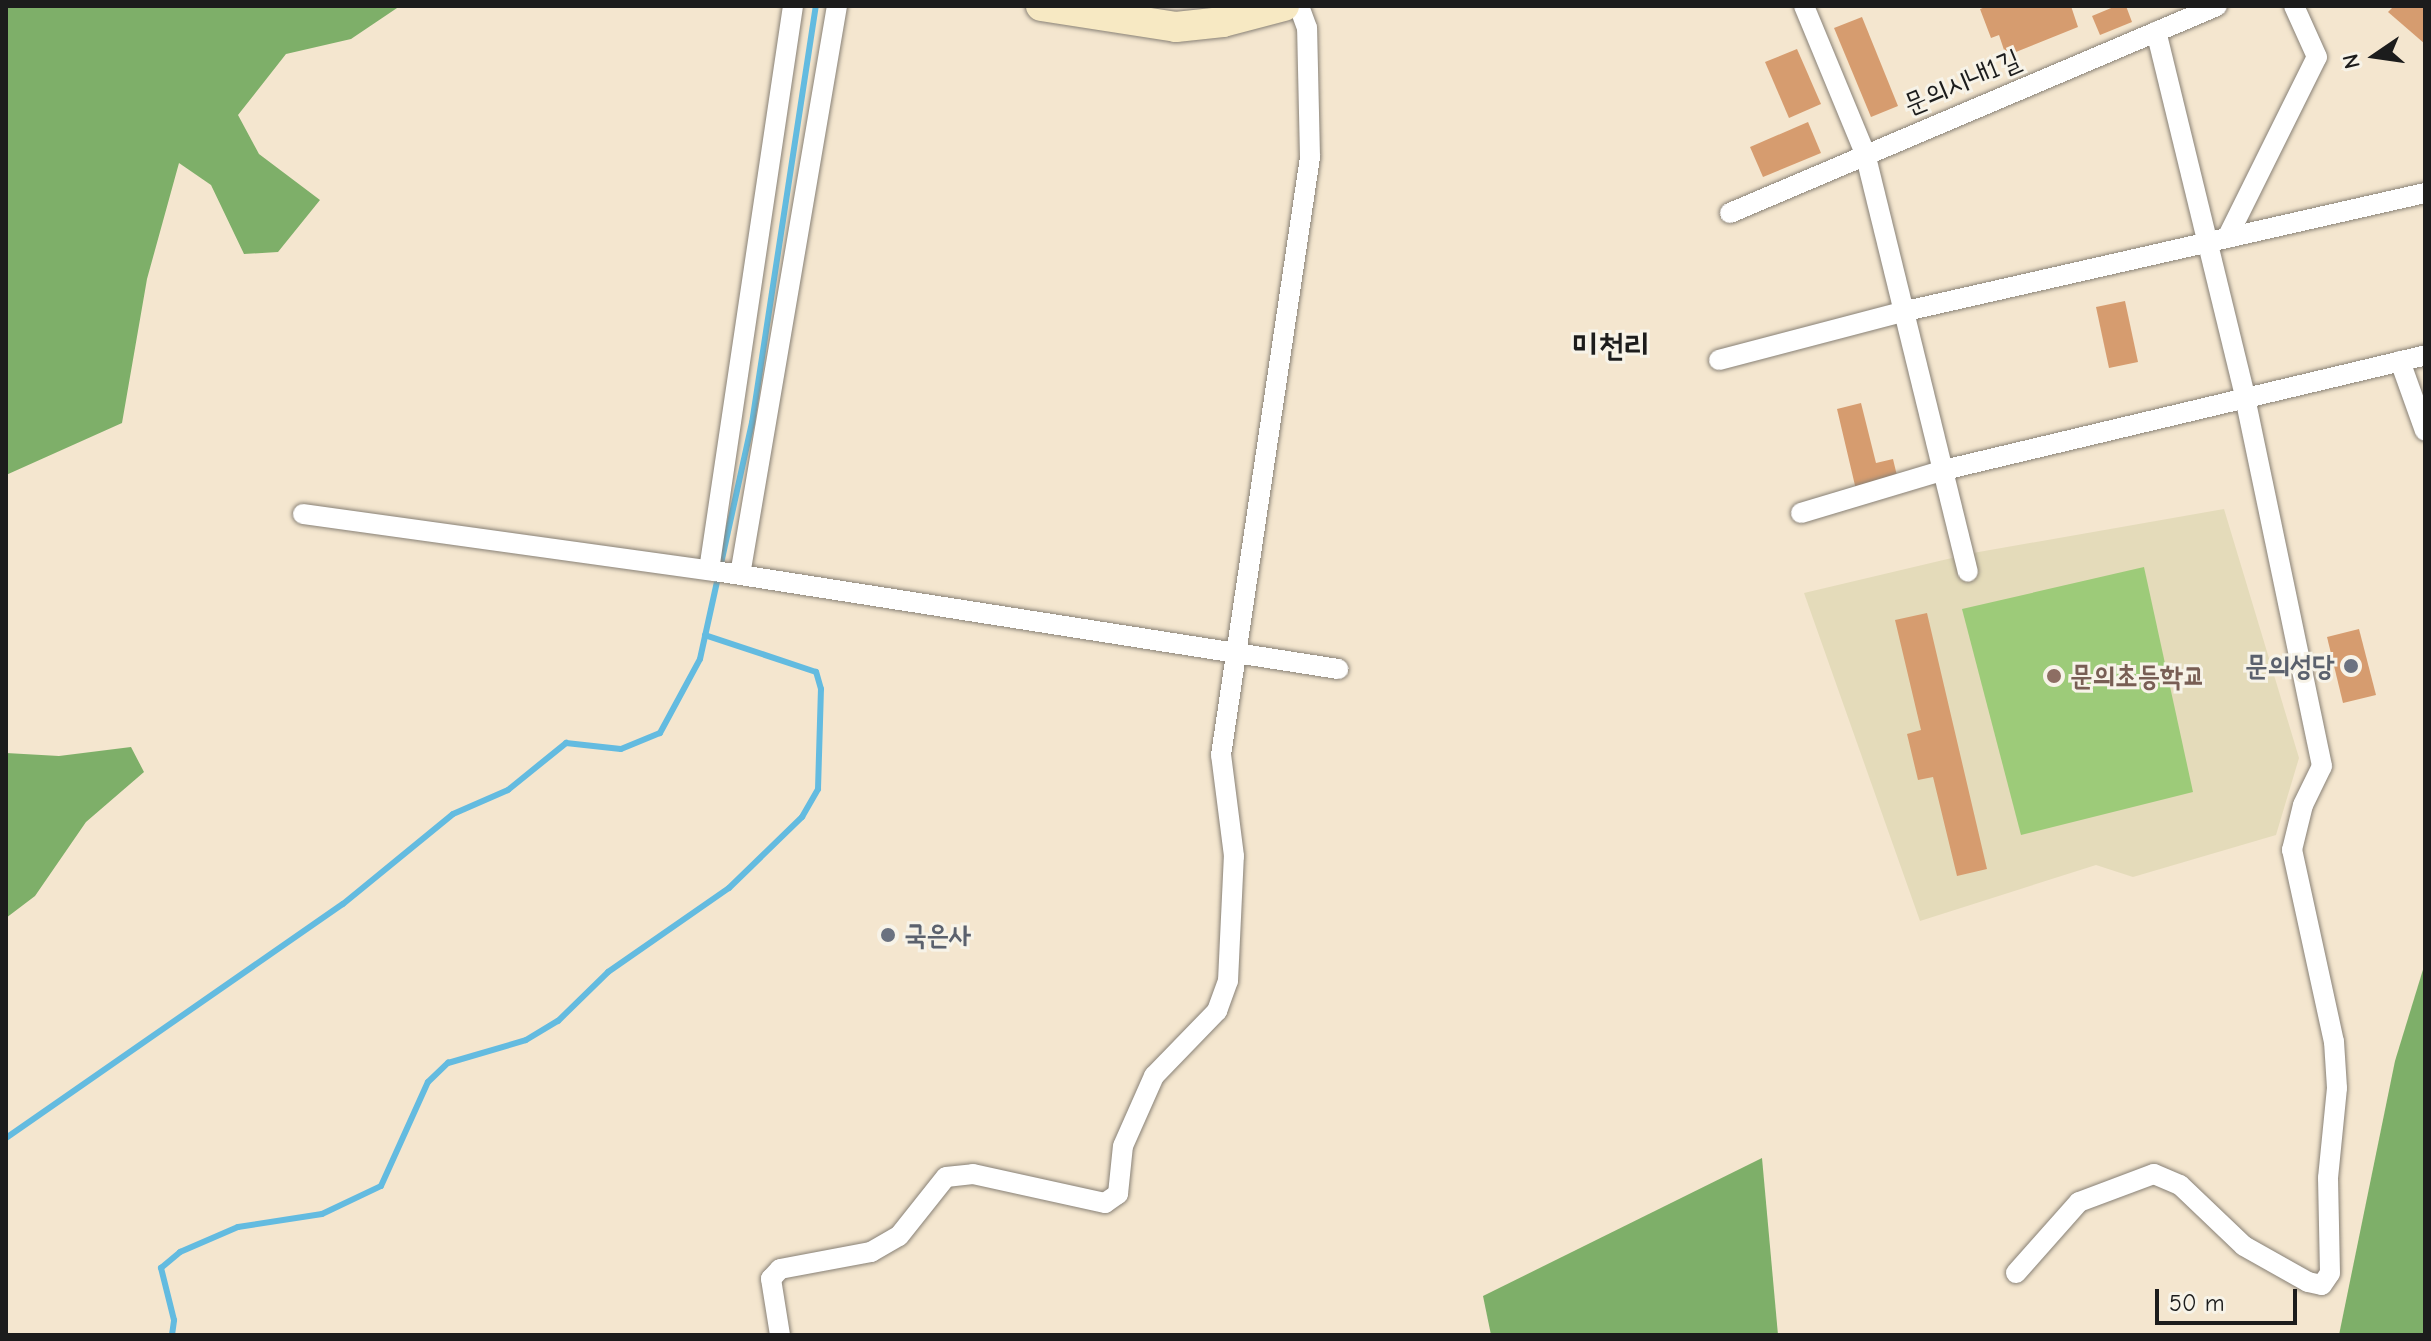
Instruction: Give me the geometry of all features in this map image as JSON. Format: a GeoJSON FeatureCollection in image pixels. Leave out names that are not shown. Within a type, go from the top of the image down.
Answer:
{"type":"FeatureCollection","features":[{"type":"Feature","properties":{"kind":"street"},"geometry":{"type":"LineString","coordinates":[[724,572],[793,6]]}},
{"type":"Feature","properties":{"kind":"street"},"geometry":{"type":"LineString","coordinates":[[724,572],[837,6]]}},
{"type":"Feature","properties":{"kind":"street"},"geometry":{"type":"LineString","coordinates":[[780,1335],[771,1279],[780,1269],[871,1252],[899,1236],[946,1177],[973,1174],[1105,1203],[1118,1194],[1123,1146],[1154,1076],[1217,1011],[1228,981],[1234,856],[1221,755],[1310,157],[1307,28],[1285,6],[1176,27],[1041,6]]}},
{"type":"Feature","properties":{"kind":"street"},"geometry":{"type":"LineString","coordinates":[[1804,6],[1865,153],[1968,572]]}},
{"type":"Feature","properties":{"kind":"street","name":"문의시내1길"},"geometry":{"type":"LineString","coordinates":[[1730,213],[1865,153],[2217,6]]}},
{"type":"Feature","properties":{"kind":"street"},"geometry":{"type":"LineString","coordinates":[[2227,238],[2317,57],[2294,6]]}},
{"type":"Feature","properties":{"kind":"street"},"geometry":{"type":"LineString","coordinates":[[2016,1273],[2079,1202],[2154,1174],[2180,1185],[2244,1246],[2308,1282],[2322,1285],[2330,1273],[2328,1178],[2337,1088],[2334,1042],[2292,850],[2303,805],[2322,766],[2245,396],[2156,32]]}},
{"type":"Feature","properties":{"kind":"street"},"geometry":{"type":"LineString","coordinates":[[1719,360],[1906,311],[2425,193]]}},
{"type":"Feature","properties":{"kind":"street"},"geometry":{"type":"LineString","coordinates":[[1801,513],[1944,470],[2425,355]]}},
{"type":"Feature","properties":{"kind":"street"},"geometry":{"type":"LineString","coordinates":[[2400,361],[2425,431]]}},
{"type":"Feature","properties":{"kind":"street"},"geometry":{"type":"LineString","coordinates":[[303,514],[724,572],[1338,669]]}},
{"type":"Feature","properties":{"kind":"shaded area","name":"문의초등학교"},"geometry":{"type":"Polygon","coordinates":[[[2224,509],[2299,758],[2276,835],[2133,877],[2096,865],[1920,921],[1804,593],[1973,553],[2224,509]]]}},
{"type":"Feature","properties":{"kind":"green space"},"geometry":{"type":"Polygon","coordinates":[[[6,6],[400,6],[351,39],[286,54],[238,115],[259,154],[320,200],[278,252],[244,254],[211,185],[179,163],[147,279],[122,423],[6,475],[6,6]]]}},
{"type":"Feature","properties":{"kind":"green space"},"geometry":{"type":"Polygon","coordinates":[[[2144,567],[2193,792],[2021,835],[1962,609],[2144,567]]]}},
{"type":"Feature","properties":{"kind":"green space"},"geometry":{"type":"Polygon","coordinates":[[[131,747],[144,772],[86,822],[35,896],[6,918],[6,753],[59,756],[131,747]]]}},
{"type":"Feature","properties":{"kind":"green space"},"geometry":{"type":"Polygon","coordinates":[[[2425,963],[2425,1335],[2339,1335],[2395,1061],[2425,963]]]}},
{"type":"Feature","properties":{"kind":"green space"},"geometry":{"type":"Polygon","coordinates":[[[1762,1158],[1778,1335],[1491,1335],[1483,1296],[1762,1158]]]}},
{"type":"Feature","properties":{"kind":"building"},"geometry":{"type":"Polygon","coordinates":[[[1988,6],[2071,6],[2078,27],[2006,56],[1999,35],[1991,38],[1980,9],[1988,6]]]}},
{"type":"Feature","properties":{"kind":"building"},"geometry":{"type":"Polygon","coordinates":[[[2116,6],[2126,6],[2132,22],[2100,35],[2092,16],[2116,6]]]}},
{"type":"Feature","properties":{"kind":"building"},"geometry":{"type":"Polygon","coordinates":[[[2394,6],[2425,6],[2425,44],[2388,12],[2394,6]]]}},
{"type":"Feature","properties":{"kind":"building"},"geometry":{"type":"Polygon","coordinates":[[[1862,17],[1898,106],[1871,117],[1834,28],[1862,17]]]}},
{"type":"Feature","properties":{"kind":"building"},"geometry":{"type":"Polygon","coordinates":[[[1797,49],[1821,104],[1789,118],[1765,62],[1797,49]]]}},
{"type":"Feature","properties":{"kind":"building"},"geometry":{"type":"Polygon","coordinates":[[[1808,122],[1821,153],[1763,177],[1750,147],[1808,122]]]}},
{"type":"Feature","properties":{"kind":"building"},"geometry":{"type":"Polygon","coordinates":[[[2125,301],[2138,362],[2109,368],[2096,307],[2125,301]]]}},
{"type":"Feature","properties":{"kind":"building"},"geometry":{"type":"Polygon","coordinates":[[[1861,403],[1876,463],[1893,459],[1899,484],[1857,494],[1837,409],[1861,403]]]}},
{"type":"Feature","properties":{"kind":"building"},"geometry":{"type":"Polygon","coordinates":[[[1927,613],[1987,869],[1957,876],[1933,777],[1918,780],[1907,734],[1921,730],[1895,620],[1927,613]]]}},
{"type":"Feature","properties":{"kind":"building","name":"문의성당"},"geometry":{"type":"Polygon","coordinates":[[[2359,629],[2376,695],[2343,703],[2327,637],[2359,629]]]}},
{"type":"Feature","properties":{"kind":"waterway"},"geometry":{"type":"LineString","coordinates":[[6,1138],[343,904],[453,814],[508,790],[566,743],[621,749],[660,733],[700,659],[752,423],[816,6]]}},
{"type":"Feature","properties":{"kind":"waterway"},"geometry":{"type":"LineString","coordinates":[[172,1335],[174,1320],[161,1268],[180,1252],[238,1227],[322,1214],[381,1186],[428,1082],[448,1063],[526,1040],[558,1021],[608,972],[729,888],[802,817],[818,789],[821,689],[816,672],[705,635]]}},
{"type":"Feature","properties":{"kind":"place","name":"문의성당"},"geometry":{"type":"Point","coordinates":[2351,666]}},
{"type":"Feature","properties":{"kind":"place","name":"문의초등학교"},"geometry":{"type":"Point","coordinates":[2054,676]}},
{"type":"Feature","properties":{"kind":"place","name":"국은사"},"geometry":{"type":"Point","coordinates":[888,935]}},
{"type":"Feature","properties":{"kind":"district","name":"미천리"},"geometry":{"type":"Point","coordinates":[1611,346]}}]}
